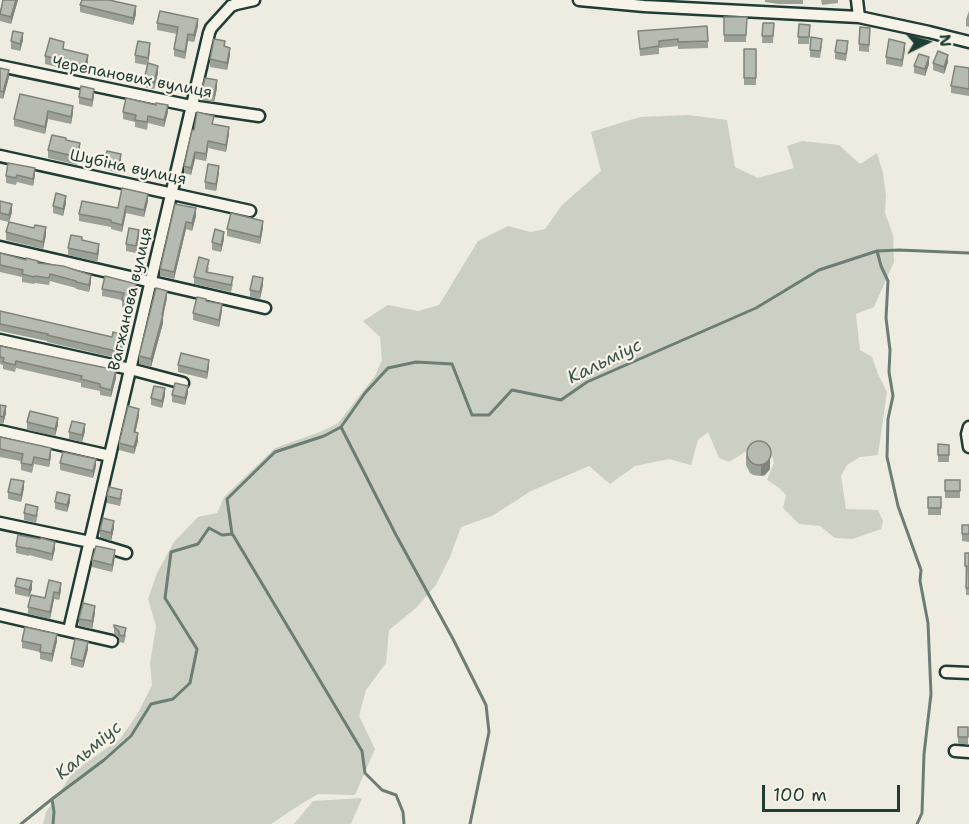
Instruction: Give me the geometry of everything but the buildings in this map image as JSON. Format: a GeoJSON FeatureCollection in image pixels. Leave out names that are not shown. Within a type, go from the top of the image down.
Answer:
{"type":"FeatureCollection","features":[{"type":"Feature","properties":{"kind":"street","name":"Вагжанова вулиця"},"geometry":{"type":"LineString","coordinates":[[69,630],[211,28],[231,6],[254,0]]}},
{"type":"Feature","properties":{"kind":"street"},"geometry":{"type":"LineString","coordinates":[[579,0],[859,17],[969,42]]}},
{"type":"Feature","properties":{"kind":"street"},"geometry":{"type":"LineString","coordinates":[[857,0],[859,17]]}},
{"type":"Feature","properties":{"kind":"street","name":"Черепанових вулиця"},"geometry":{"type":"LineString","coordinates":[[0,66],[191,106],[259,116]]}},
{"type":"Feature","properties":{"kind":"street","name":"Шубіна вулиця"},"geometry":{"type":"LineString","coordinates":[[0,156],[250,211]]}},
{"type":"Feature","properties":{"kind":"street"},"geometry":{"type":"LineString","coordinates":[[0,247],[265,308]]}},
{"type":"Feature","properties":{"kind":"street"},"geometry":{"type":"LineString","coordinates":[[0,340],[183,383]]}},
{"type":"Feature","properties":{"kind":"street"},"geometry":{"type":"LineString","coordinates":[[969,427],[967,434],[969,447]]}},
{"type":"Feature","properties":{"kind":"street"},"geometry":{"type":"LineString","coordinates":[[0,431],[110,456]]}},
{"type":"Feature","properties":{"kind":"street"},"geometry":{"type":"LineString","coordinates":[[0,523],[90,542],[126,553]]}},
{"type":"Feature","properties":{"kind":"street"},"geometry":{"type":"LineString","coordinates":[[0,615],[112,641]]}},
{"type":"Feature","properties":{"kind":"street"},"geometry":{"type":"LineString","coordinates":[[945,672],[969,673]]}},
{"type":"Feature","properties":{"kind":"street"},"geometry":{"type":"LineString","coordinates":[[955,752],[969,752]]}},
{"type":"Feature","properties":{"kind":"shaded area"},"geometry":{"type":"Polygon","coordinates":[[[688,115],[727,120],[735,167],[758,178],[794,168],[787,146],[802,141],[839,145],[860,164],[877,153],[883,173],[886,196],[885,213],[893,235],[894,262],[874,307],[856,314],[860,350],[872,357],[887,392],[878,455],[860,457],[847,465],[841,476],[846,509],[878,510],[883,521],[881,529],[853,539],[835,538],[820,526],[799,524],[783,508],[786,495],[767,480],[774,463],[770,449],[750,449],[729,462],[719,458],[708,432],[698,440],[691,465],[669,459],[635,466],[610,484],[589,466],[531,491],[492,516],[461,527],[436,585],[416,608],[389,630],[386,663],[366,690],[359,716],[375,749],[355,795],[318,794],[271,824],[43,824],[46,812],[74,771],[120,739],[138,713],[152,685],[150,664],[156,626],[148,599],[157,573],[174,542],[198,517],[217,513],[224,497],[275,448],[338,423],[375,376],[382,360],[380,337],[363,321],[388,305],[418,311],[439,305],[478,241],[508,226],[531,232],[545,229],[562,205],[601,171],[591,132],[640,117],[688,115]]]}},
{"type":"Feature","properties":{"kind":"shaded area"},"geometry":{"type":"Polygon","coordinates":[[[362,798],[351,824],[294,824],[313,801],[362,798]]]}},
{"type":"Feature","properties":{"kind":"waterway"},"geometry":{"type":"LineString","coordinates":[[877,251],[888,281],[886,318],[890,350],[889,372],[893,396],[888,419],[887,457],[898,506],[921,570],[920,581],[928,623],[931,694],[924,754],[922,813],[917,824]]}},
{"type":"Feature","properties":{"kind":"waterway","name":"Кальміус"},"geometry":{"type":"LineString","coordinates":[[21,824],[104,760],[131,736],[151,704],[173,699],[190,683],[197,649],[165,598],[171,552],[198,544],[209,528],[222,535],[232,534],[227,499],[275,452],[324,436],[341,427],[365,393],[388,368],[416,362],[452,364],[472,415],[489,415],[512,390],[561,400],[587,382],[756,308],[819,270],[877,251],[969,253]]}},
{"type":"Feature","properties":{"kind":"waterway"},"geometry":{"type":"LineString","coordinates":[[341,427],[486,705],[489,732],[470,824]]}},
{"type":"Feature","properties":{"kind":"waterway"},"geometry":{"type":"LineString","coordinates":[[233,535],[362,751],[365,773],[382,790],[396,795],[403,812],[404,824]]}},
{"type":"Feature","properties":{"kind":"waterway"},"geometry":{"type":"LineString","coordinates":[[52,799],[53,824]]}}]}
